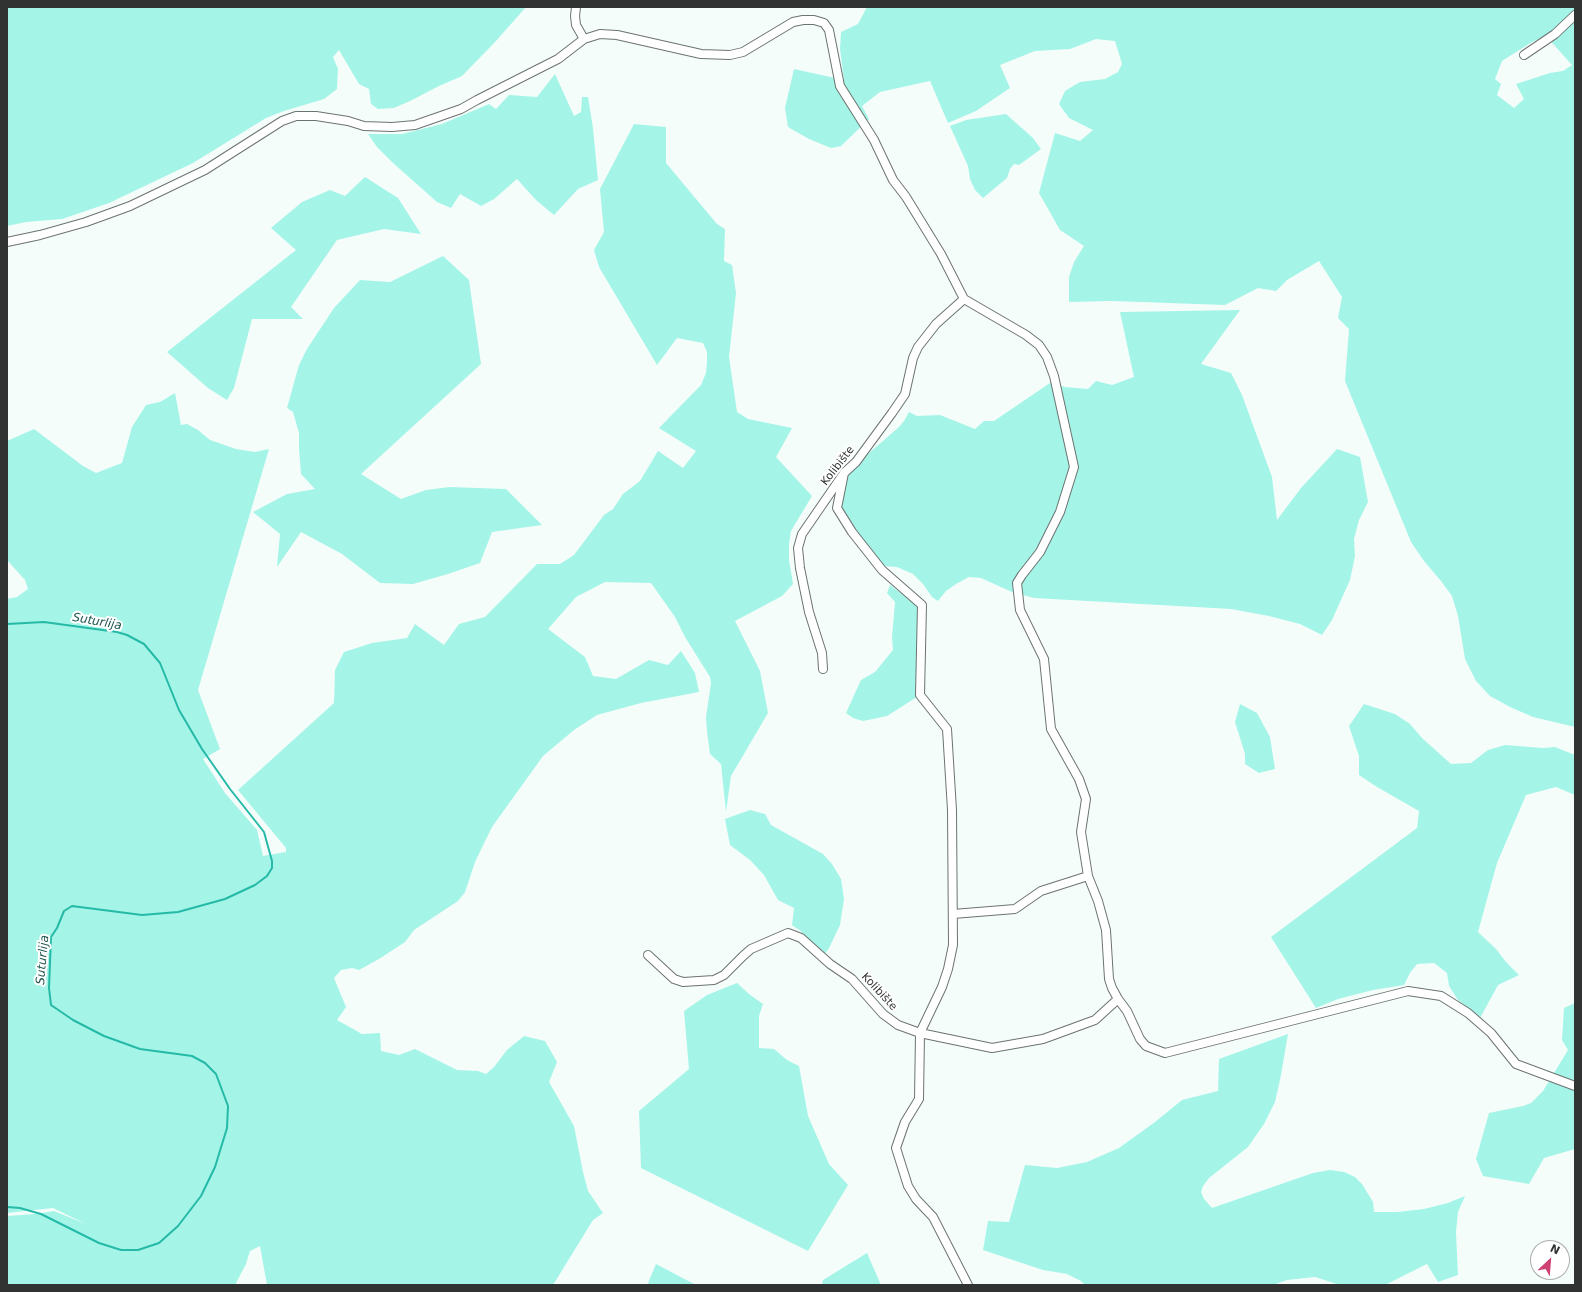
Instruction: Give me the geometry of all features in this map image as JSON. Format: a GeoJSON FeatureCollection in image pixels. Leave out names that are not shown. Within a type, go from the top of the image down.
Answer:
{"type":"FeatureCollection","features":[{"type":"Feature","properties":{"kind":"street"},"geometry":{"type":"LineString","coordinates":[[576,7],[576,25],[584,39]]}},
{"type":"Feature","properties":{"kind":"street"},"geometry":{"type":"LineString","coordinates":[[1524,55],[1555,34],[1575,14]]}},
{"type":"Feature","properties":{"kind":"street"},"geometry":{"type":"LineString","coordinates":[[7,242],[40,235],[86,222],[130,206],[205,170],[282,121],[296,116],[316,116],[348,121],[364,126],[392,127],[415,125],[437,118],[461,109],[558,59],[584,39],[600,34],[617,35],[701,54],[730,55],[743,52],[793,22],[814,20],[824,24],[829,30],[840,86],[874,140],[894,180],[941,254],[964,299],[1026,335],[1039,346],[1047,357],[1054,376],[1074,467],[1060,512],[1040,552],[1022,575],[1017,589],[1020,610],[1044,659],[1052,730],[1079,779],[1086,798],[1081,832],[1088,876],[1098,901],[1106,930],[1109,979],[1118,999],[1127,1011],[1140,1040],[1146,1046],[1165,1053],[1408,990],[1441,996],[1468,1013],[1486,1028],[1516,1064],[1575,1086]]}},
{"type":"Feature","properties":{"kind":"street","name":"Kolibište"},"geometry":{"type":"LineString","coordinates":[[823,669],[822,653],[809,612],[801,575],[798,548],[802,534],[844,473],[856,462],[905,394],[913,358],[918,347],[936,324],[964,299]]}},
{"type":"Feature","properties":{"kind":"street"},"geometry":{"type":"LineString","coordinates":[[844,473],[837,508],[852,532],[882,570],[922,605],[920,695],[947,729],[952,810],[953,945],[948,969],[942,987],[920,1033],[919,1099],[905,1122],[896,1148],[908,1186],[916,1199],[933,1217],[968,1285]]}},
{"type":"Feature","properties":{"kind":"street"},"geometry":{"type":"LineString","coordinates":[[953,914],[1015,909],[1041,891],[1088,876]]}},
{"type":"Feature","properties":{"kind":"street","name":"Kolibište"},"geometry":{"type":"LineString","coordinates":[[648,955],[674,979],[683,982],[714,980],[724,975],[751,949],[788,933],[801,938],[830,964],[852,979],[883,1014],[898,1025],[920,1033],[992,1048],[1044,1039],[1095,1020],[1118,999]]}},
{"type":"Feature","properties":{"kind":"green space"},"geometry":{"type":"Polygon","coordinates":[[[7,7],[526,7],[462,76],[394,108],[378,109],[371,104],[369,89],[359,84],[339,50],[333,57],[338,69],[337,89],[324,99],[266,118],[193,163],[109,203],[62,219],[26,222],[7,226],[7,7]]]}},
{"type":"Feature","properties":{"kind":"green space"},"geometry":{"type":"Polygon","coordinates":[[[867,7],[1575,7],[1575,727],[1533,717],[1510,707],[1490,696],[1476,681],[1465,659],[1458,616],[1452,596],[1411,542],[1345,381],[1349,329],[1338,318],[1342,297],[1319,261],[1287,280],[1276,291],[1258,288],[1225,305],[1112,301],[1069,302],[1069,277],[1074,262],[1084,246],[1060,230],[1039,193],[1055,133],[1080,141],[1093,130],[1069,118],[1059,104],[1065,91],[1080,82],[1105,79],[1118,72],[1122,64],[1115,41],[1096,39],[1070,49],[1035,51],[1000,65],[1010,88],[976,111],[948,123],[930,81],[880,92],[862,106],[869,119],[841,146],[831,148],[809,139],[788,127],[785,108],[794,69],[844,80],[840,49],[841,32],[858,24],[867,7]],[[1546,36],[1532,42],[1502,61],[1495,79],[1501,84],[1497,95],[1514,108],[1524,99],[1516,84],[1550,73],[1563,71],[1572,65],[1546,36]]]}},
{"type":"Feature","properties":{"kind":"green space"},"geometry":{"type":"Polygon","coordinates":[[[555,74],[574,116],[581,112],[582,97],[588,97],[593,128],[598,180],[578,189],[554,215],[537,201],[517,179],[494,199],[481,206],[460,194],[451,208],[437,202],[393,163],[377,147],[368,134],[402,134],[442,124],[489,104],[496,109],[509,95],[537,97],[555,74]]]}},
{"type":"Feature","properties":{"kind":"green space"},"geometry":{"type":"Polygon","coordinates":[[[1006,114],[1033,138],[1041,149],[1019,165],[1014,164],[1010,169],[1007,178],[983,198],[975,190],[970,179],[968,166],[950,126],[966,120],[1006,114]]]}},
{"type":"Feature","properties":{"kind":"green space"},"geometry":{"type":"Polygon","coordinates":[[[634,124],[666,127],[666,163],[717,224],[725,229],[724,261],[732,265],[736,293],[729,357],[737,412],[748,419],[792,428],[776,457],[812,496],[791,531],[789,560],[793,584],[782,596],[735,621],[760,671],[768,713],[731,776],[726,812],[721,764],[710,754],[707,731],[706,717],[711,683],[710,677],[685,637],[675,617],[651,583],[605,582],[576,597],[548,629],[585,657],[593,676],[616,679],[649,660],[668,665],[681,651],[695,673],[699,692],[641,703],[597,715],[574,730],[543,756],[492,827],[475,862],[465,892],[458,901],[414,930],[405,942],[379,959],[359,970],[352,968],[341,970],[334,978],[346,1007],[337,1020],[362,1034],[380,1033],[381,1051],[399,1055],[415,1049],[457,1070],[478,1071],[486,1074],[494,1067],[507,1050],[524,1036],[545,1041],[557,1062],[549,1082],[574,1126],[588,1191],[603,1213],[593,1220],[553,1285],[267,1285],[260,1246],[250,1251],[246,1264],[235,1285],[7,1285],[7,1216],[54,1211],[86,1224],[53,1208],[7,1213],[7,599],[17,597],[28,589],[25,580],[7,560],[7,441],[34,429],[83,466],[96,473],[122,463],[132,427],[146,405],[160,402],[175,393],[181,425],[187,424],[198,430],[210,440],[236,449],[255,452],[269,449],[198,690],[220,749],[203,759],[225,793],[257,830],[263,856],[286,852],[286,848],[238,790],[334,703],[335,670],[344,652],[372,643],[407,638],[415,624],[444,645],[459,624],[485,617],[537,564],[560,564],[574,555],[604,515],[613,509],[623,494],[640,481],[658,451],[683,468],[696,451],[659,428],[701,385],[706,373],[707,362],[707,352],[703,343],[677,338],[657,365],[599,267],[594,250],[604,232],[600,189],[634,124]]]}},
{"type":"Feature","properties":{"kind":"green space"},"geometry":{"type":"Polygon","coordinates":[[[365,177],[398,198],[421,234],[384,229],[337,240],[291,307],[303,319],[252,319],[234,388],[227,400],[208,388],[167,352],[296,250],[271,228],[302,202],[330,190],[345,196],[365,177]]]}},
{"type":"Feature","properties":{"kind":"green space"},"geometry":{"type":"Polygon","coordinates":[[[443,256],[469,280],[481,364],[361,474],[401,499],[426,490],[450,487],[506,489],[542,525],[492,532],[480,563],[413,584],[380,583],[342,554],[301,532],[277,567],[280,534],[253,512],[287,494],[315,489],[301,474],[299,433],[293,412],[287,408],[299,365],[307,349],[334,308],[360,280],[390,282],[443,256]]]}},
{"type":"Feature","properties":{"kind":"green space"},"geometry":{"type":"Polygon","coordinates":[[[1240,310],[1201,364],[1231,373],[1242,395],[1272,477],[1277,520],[1301,488],[1337,449],[1360,457],[1368,502],[1359,520],[1354,539],[1355,556],[1350,580],[1332,620],[1322,635],[1300,624],[1269,616],[1231,609],[1034,598],[1012,592],[981,578],[969,577],[946,591],[938,601],[932,597],[923,584],[913,574],[897,567],[882,566],[836,510],[847,474],[899,427],[909,412],[917,416],[940,415],[975,429],[984,421],[994,421],[1050,383],[1065,387],[1088,389],[1096,381],[1112,385],[1134,377],[1120,312],[1240,310]]]}},
{"type":"Feature","properties":{"kind":"green space"},"geometry":{"type":"Polygon","coordinates":[[[890,585],[919,607],[917,697],[887,716],[863,721],[853,718],[846,713],[861,680],[875,672],[893,650],[892,637],[895,602],[887,593],[890,585]]]}},
{"type":"Feature","properties":{"kind":"green space"},"geometry":{"type":"Polygon","coordinates":[[[1240,704],[1257,713],[1270,737],[1275,769],[1259,773],[1245,764],[1245,754],[1235,722],[1240,704]]]}},
{"type":"Feature","properties":{"kind":"green space"},"geometry":{"type":"Polygon","coordinates":[[[1364,704],[1395,714],[1410,724],[1422,738],[1451,764],[1471,763],[1488,750],[1505,745],[1543,748],[1555,747],[1575,755],[1575,795],[1556,787],[1526,795],[1497,863],[1478,932],[1496,949],[1519,975],[1498,985],[1480,1018],[1458,1000],[1449,986],[1447,973],[1434,963],[1417,964],[1410,973],[1404,985],[1373,990],[1338,999],[1316,1008],[1271,937],[1417,828],[1419,811],[1359,775],[1359,756],[1349,726],[1364,704]]]}},
{"type":"Feature","properties":{"kind":"green space"},"geometry":{"type":"Polygon","coordinates":[[[750,810],[765,814],[771,825],[823,854],[832,864],[841,879],[844,899],[840,925],[823,957],[806,941],[801,931],[792,925],[794,908],[778,900],[764,875],[750,860],[730,845],[725,819],[750,810]]]}},
{"type":"Feature","properties":{"kind":"green space"},"geometry":{"type":"Polygon","coordinates":[[[737,983],[763,1004],[759,1016],[759,1048],[774,1049],[787,1060],[799,1066],[808,1116],[829,1164],[848,1185],[808,1251],[641,1168],[639,1111],[689,1069],[684,1011],[707,995],[737,983]]]}},
{"type":"Feature","properties":{"kind":"green space"},"geometry":{"type":"Polygon","coordinates":[[[1575,1003],[1575,1149],[1544,1158],[1529,1184],[1483,1176],[1476,1159],[1489,1113],[1531,1103],[1543,1091],[1568,1050],[1562,1040],[1564,1008],[1575,1003]]]}},
{"type":"Feature","properties":{"kind":"green space"},"geometry":{"type":"Polygon","coordinates":[[[1288,1034],[1275,1102],[1264,1124],[1248,1147],[1209,1178],[1203,1186],[1201,1192],[1204,1199],[1212,1208],[1313,1173],[1330,1170],[1344,1172],[1355,1177],[1362,1184],[1373,1202],[1374,1212],[1397,1212],[1424,1209],[1448,1203],[1465,1196],[1458,1212],[1456,1232],[1458,1275],[1438,1282],[1427,1264],[1385,1285],[1340,1285],[1315,1277],[1287,1280],[1273,1285],[1085,1285],[1081,1281],[1067,1274],[1043,1270],[983,1250],[988,1221],[1009,1222],[1025,1165],[1057,1168],[1087,1162],[1119,1148],[1182,1100],[1218,1091],[1219,1059],[1288,1034]]]}},
{"type":"Feature","properties":{"kind":"green space"},"geometry":{"type":"Polygon","coordinates":[[[867,1253],[881,1285],[822,1285],[823,1280],[867,1253]]]}},
{"type":"Feature","properties":{"kind":"green space"},"geometry":{"type":"Polygon","coordinates":[[[656,1264],[696,1285],[650,1285],[648,1283],[656,1264]]]}},
{"type":"Feature","properties":{"kind":"waterway","name":"Suturlija"},"geometry":{"type":"LineString","coordinates":[[7,624],[44,622],[117,632],[127,635],[144,644],[160,663],[179,710],[202,749],[230,789],[264,832],[272,861],[272,868],[267,876],[255,885],[225,899],[178,912],[142,915],[72,906],[64,911],[57,928],[51,937],[49,988],[51,1005],[73,1020],[104,1036],[140,1049],[192,1056],[205,1063],[216,1074],[228,1106],[227,1128],[215,1167],[201,1196],[178,1226],[159,1243],[138,1250],[121,1250],[99,1243],[41,1214],[20,1208],[7,1207]]}}]}
